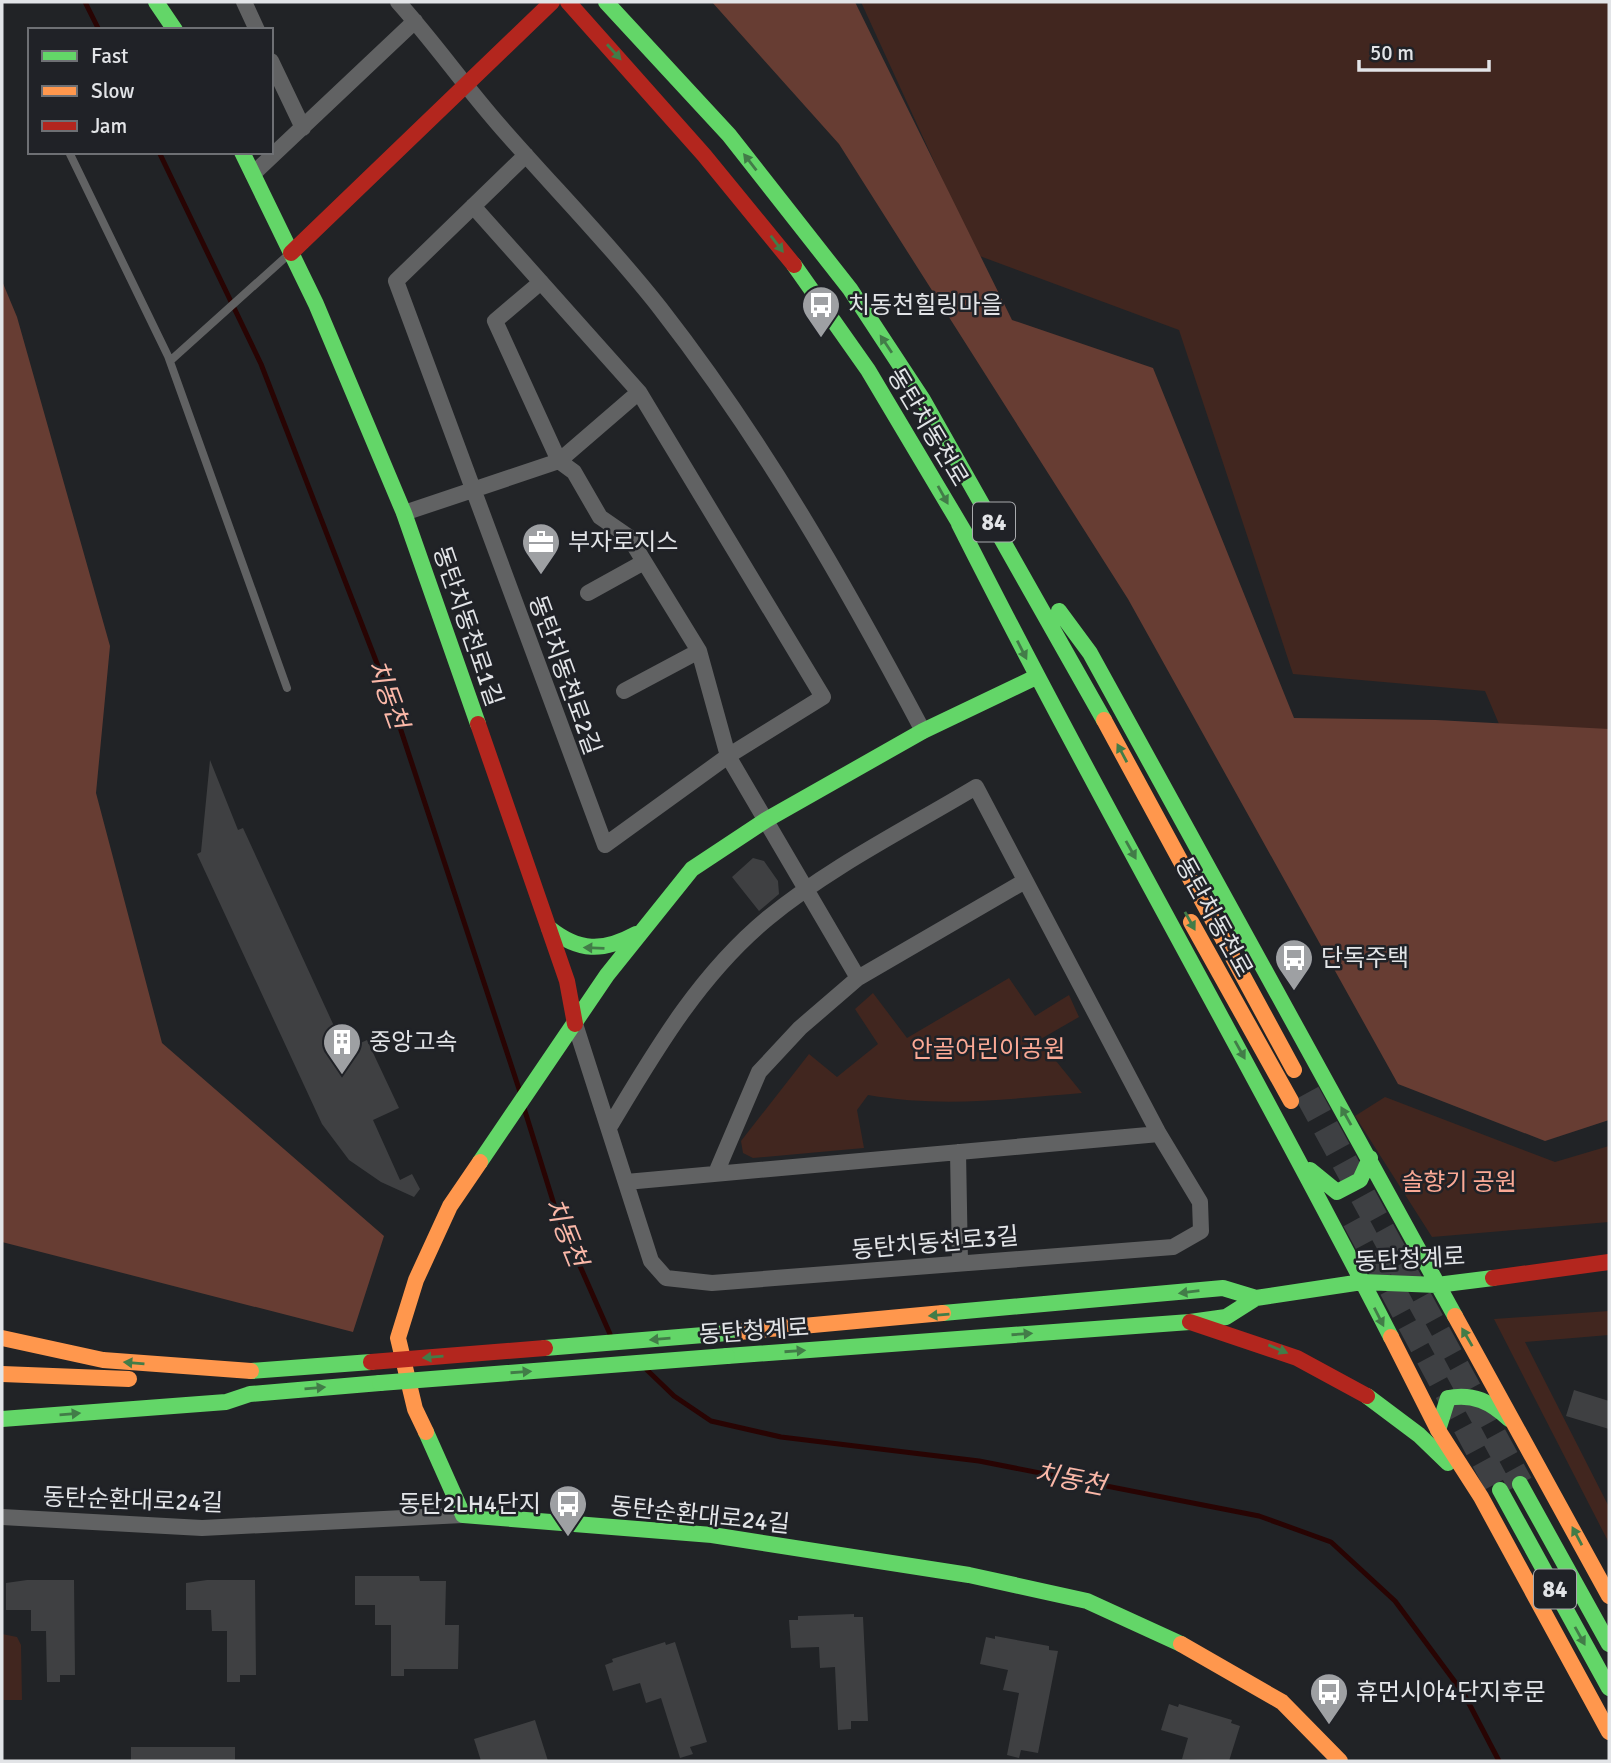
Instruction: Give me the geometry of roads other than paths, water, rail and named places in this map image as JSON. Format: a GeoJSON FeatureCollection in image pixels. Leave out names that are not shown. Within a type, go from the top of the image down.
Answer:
{"type":"FeatureCollection","features":[{"type":"Feature","properties":{"kind":"main road"},"geometry":{"type":"LineString","coordinates":[[157,2],[174,28]]}},
{"type":"Feature","properties":{"kind":"main road"},"geometry":{"type":"LineString","coordinates":[[291,253],[552,2]]}},
{"type":"Feature","properties":{"kind":"main road","name":"동탄치동천로"},"geometry":{"type":"LineString","coordinates":[[568,2],[693,140],[832,317],[900,419],[959,524],[1042,651],[1138,828]]}},
{"type":"Feature","properties":{"kind":"main road","name":"동탄치동천로"},"geometry":{"type":"LineString","coordinates":[[606,2],[729,135],[850,289],[923,400],[1300,1081]]}},
{"type":"Feature","properties":{"kind":"main road","name":"동탄치동천로1길"},"geometry":{"type":"LineString","coordinates":[[243,154],[316,304],[404,513],[567,981],[575,1024]]}},
{"type":"Feature","properties":{"kind":"main road"},"geometry":{"type":"LineString","coordinates":[[990,517],[1090,653],[1208,871],[1522,1433],[1609,1596]]}},
{"type":"Feature","properties":{"kind":"main road"},"geometry":{"type":"LineString","coordinates":[[959,524],[1036,677],[1301,1161],[1438,1430],[1481,1497],[1569,1663],[1609,1732]]}},
{"type":"Feature","properties":{"kind":"main road"},"geometry":{"type":"LineString","coordinates":[[463,1515],[415,1409],[398,1338],[416,1280],[450,1206],[575,1024],[642,931],[692,869],[766,820],[923,731],[1036,677]]}},
{"type":"Feature","properties":{"kind":"main road","name":"동탄치동천로"},"geometry":{"type":"LineString","coordinates":[[1184,911],[1291,1101]]}},
{"type":"Feature","properties":{"kind":"main road"},"geometry":{"type":"LineString","coordinates":[[549,928],[569,945],[596,949],[615,947],[642,931]]}},
{"type":"Feature","properties":{"kind":"main road"},"geometry":{"type":"LineString","coordinates":[[1301,1161],[1337,1192],[1357,1184],[1367,1175],[1370,1158]]}},
{"type":"Feature","properties":{"kind":"main road","name":"동탄청계로"},"geometry":{"type":"LineString","coordinates":[[250,1394],[1190,1322],[1226,1317],[1256,1298],[1362,1283],[1437,1284],[1609,1262]]}},
{"type":"Feature","properties":{"kind":"main road","name":"동탄청계로"},"geometry":{"type":"LineString","coordinates":[[251,1371],[728,1333],[1223,1288],[1256,1298]]}},
{"type":"Feature","properties":{"kind":"main road"},"geometry":{"type":"LineString","coordinates":[[1190,1322],[1254,1339],[1336,1374],[1391,1411],[1481,1497]]}},
{"type":"Feature","properties":{"kind":"main road"},"geometry":{"type":"LineString","coordinates":[[2,1338],[103,1360],[251,1371]]}},
{"type":"Feature","properties":{"kind":"main road"},"geometry":{"type":"LineString","coordinates":[[2,1374],[191,1380],[228,1377],[251,1371]]}},
{"type":"Feature","properties":{"kind":"main road"},"geometry":{"type":"LineString","coordinates":[[2,1385],[52,1391],[224,1390],[250,1394]]}},
{"type":"Feature","properties":{"kind":"main road"},"geometry":{"type":"LineString","coordinates":[[2,1419],[226,1402],[250,1394]]}},
{"type":"Feature","properties":{"kind":"main road"},"geometry":{"type":"LineString","coordinates":[[1438,1430],[1448,1398],[1464,1394],[1474,1395],[1496,1406],[1522,1433]]}},
{"type":"Feature","properties":{"kind":"main road","name":"84"},"geometry":{"type":"LineString","coordinates":[[1520,1484],[1609,1644]]}},
{"type":"Feature","properties":{"kind":"main road","name":"84"},"geometry":{"type":"LineString","coordinates":[[1500,1490],[1609,1689]]}},
{"type":"Feature","properties":{"kind":"main road","name":"동탄순환대로24길"},"geometry":{"type":"LineString","coordinates":[[463,1515],[712,1535],[969,1575],[1087,1601],[1170,1638],[1282,1702],[1340,1761]]}},
{"type":"Feature","properties":{"kind":"street"},"geometry":{"type":"LineString","coordinates":[[244,2],[256,28]]}},
{"type":"Feature","properties":{"kind":"street"},"geometry":{"type":"LineString","coordinates":[[398,2],[466,87],[659,307],[806,521],[853,599],[923,731]]}},
{"type":"Feature","properties":{"kind":"street"},"geometry":{"type":"LineString","coordinates":[[253,174],[415,21]]}},
{"type":"Feature","properties":{"kind":"street"},"geometry":{"type":"LineString","coordinates":[[273,65],[303,128]]}},
{"type":"Feature","properties":{"kind":"street","name":"동탄치동천로2길"},"geometry":{"type":"LineString","coordinates":[[473,206],[639,393],[823,697],[728,756],[604,845],[396,281],[473,206],[526,155]]}},
{"type":"Feature","properties":{"kind":"street"},"geometry":{"type":"LineString","coordinates":[[541,282],[495,321],[559,461],[574,472],[600,516],[629,537],[699,651],[728,756],[858,978]]}},
{"type":"Feature","properties":{"kind":"street"},"geometry":{"type":"LineString","coordinates":[[404,513],[559,461],[639,393]]}},
{"type":"Feature","properties":{"kind":"street"},"geometry":{"type":"LineString","coordinates":[[588,593],[644,562]]}},
{"type":"Feature","properties":{"kind":"street"},"geometry":{"type":"LineString","coordinates":[[624,691],[699,651]]}},
{"type":"Feature","properties":{"kind":"street","name":"동탄치동천로3길"},"geometry":{"type":"LineString","coordinates":[[575,1024],[610,1126],[651,1261],[666,1278],[712,1283],[1173,1247],[1201,1231],[1200,1202],[1159,1134],[976,788],[807,889],[766,919],[704,983],[671,1025],[610,1126]]}},
{"type":"Feature","properties":{"kind":"street"},"geometry":{"type":"LineString","coordinates":[[716,1173],[759,1072],[800,1028],[858,978],[1025,881]]}},
{"type":"Feature","properties":{"kind":"street"},"geometry":{"type":"LineString","coordinates":[[626,1182],[1159,1134]]}},
{"type":"Feature","properties":{"kind":"street"},"geometry":{"type":"LineString","coordinates":[[958,1152],[960,1263]]}},
{"type":"Feature","properties":{"kind":"street","name":"동탄순환대로24길"},"geometry":{"type":"LineString","coordinates":[[2,1517],[202,1528],[463,1515]]}},
{"type":"Feature","properties":{"kind":"lane"},"geometry":{"type":"LineString","coordinates":[[70,154],[170,361],[287,688]]}},
{"type":"Feature","properties":{"kind":"lane"},"geometry":{"type":"LineString","coordinates":[[170,361],[291,253]]}},
{"type":"Feature","properties":{"kind":"waterway","name":"치동천"},"geometry":{"type":"LineString","coordinates":[[85,2],[98,28]]}},
{"type":"Feature","properties":{"kind":"waterway","name":"치동천"},"geometry":{"type":"LineString","coordinates":[[160,154],[261,364],[390,697],[520,1092]]}},
{"type":"Feature","properties":{"kind":"waterway","name":"치동천"},"geometry":{"type":"LineString","coordinates":[[524,1108],[557,1214],[610,1334]]}},
{"type":"Feature","properties":{"kind":"waterway","name":"치동천"},"geometry":{"type":"LineString","coordinates":[[647,1370],[674,1396],[711,1421],[781,1437],[979,1461],[1259,1516],[1331,1542],[1395,1601],[1464,1694],[1499,1761]]}},
{"type":"Feature","properties":{"kind":"tunnel"},"geometry":{"type":"LineString","coordinates":[[1307,1093],[1520,1484]]}},
{"type":"Feature","properties":{"kind":"tunnel"},"geometry":{"type":"LineString","coordinates":[[1355,1220],[1500,1490]]}},
{"type":"Feature","properties":{"kind":"place","name":"치동천힐링마을"},"geometry":{"type":"Point","coordinates":[821,339]}},
{"type":"Feature","properties":{"kind":"place","name":"부자로지스"},"geometry":{"type":"Point","coordinates":[541,576]}},
{"type":"Feature","properties":{"kind":"place","name":"단독주택"},"geometry":{"type":"Point","coordinates":[1294,992]}},
{"type":"Feature","properties":{"kind":"place","name":"중앙고속"},"geometry":{"type":"Point","coordinates":[342,1076]}},
{"type":"Feature","properties":{"kind":"place","name":"동탄2LH4단지"},"geometry":{"type":"Point","coordinates":[568,1538]}},
{"type":"Feature","properties":{"kind":"place","name":"휴먼시아4단지후문"},"geometry":{"type":"Point","coordinates":[1329,1726]}},
{"type":"Feature","properties":{"kind":"park label","name":"안골어린이공원"},"geometry":{"type":"Point","coordinates":[988,1049]}},
{"type":"Feature","properties":{"kind":"park label","name":"솔향기 공원"},"geometry":{"type":"Point","coordinates":[1459,1182]}}]}
